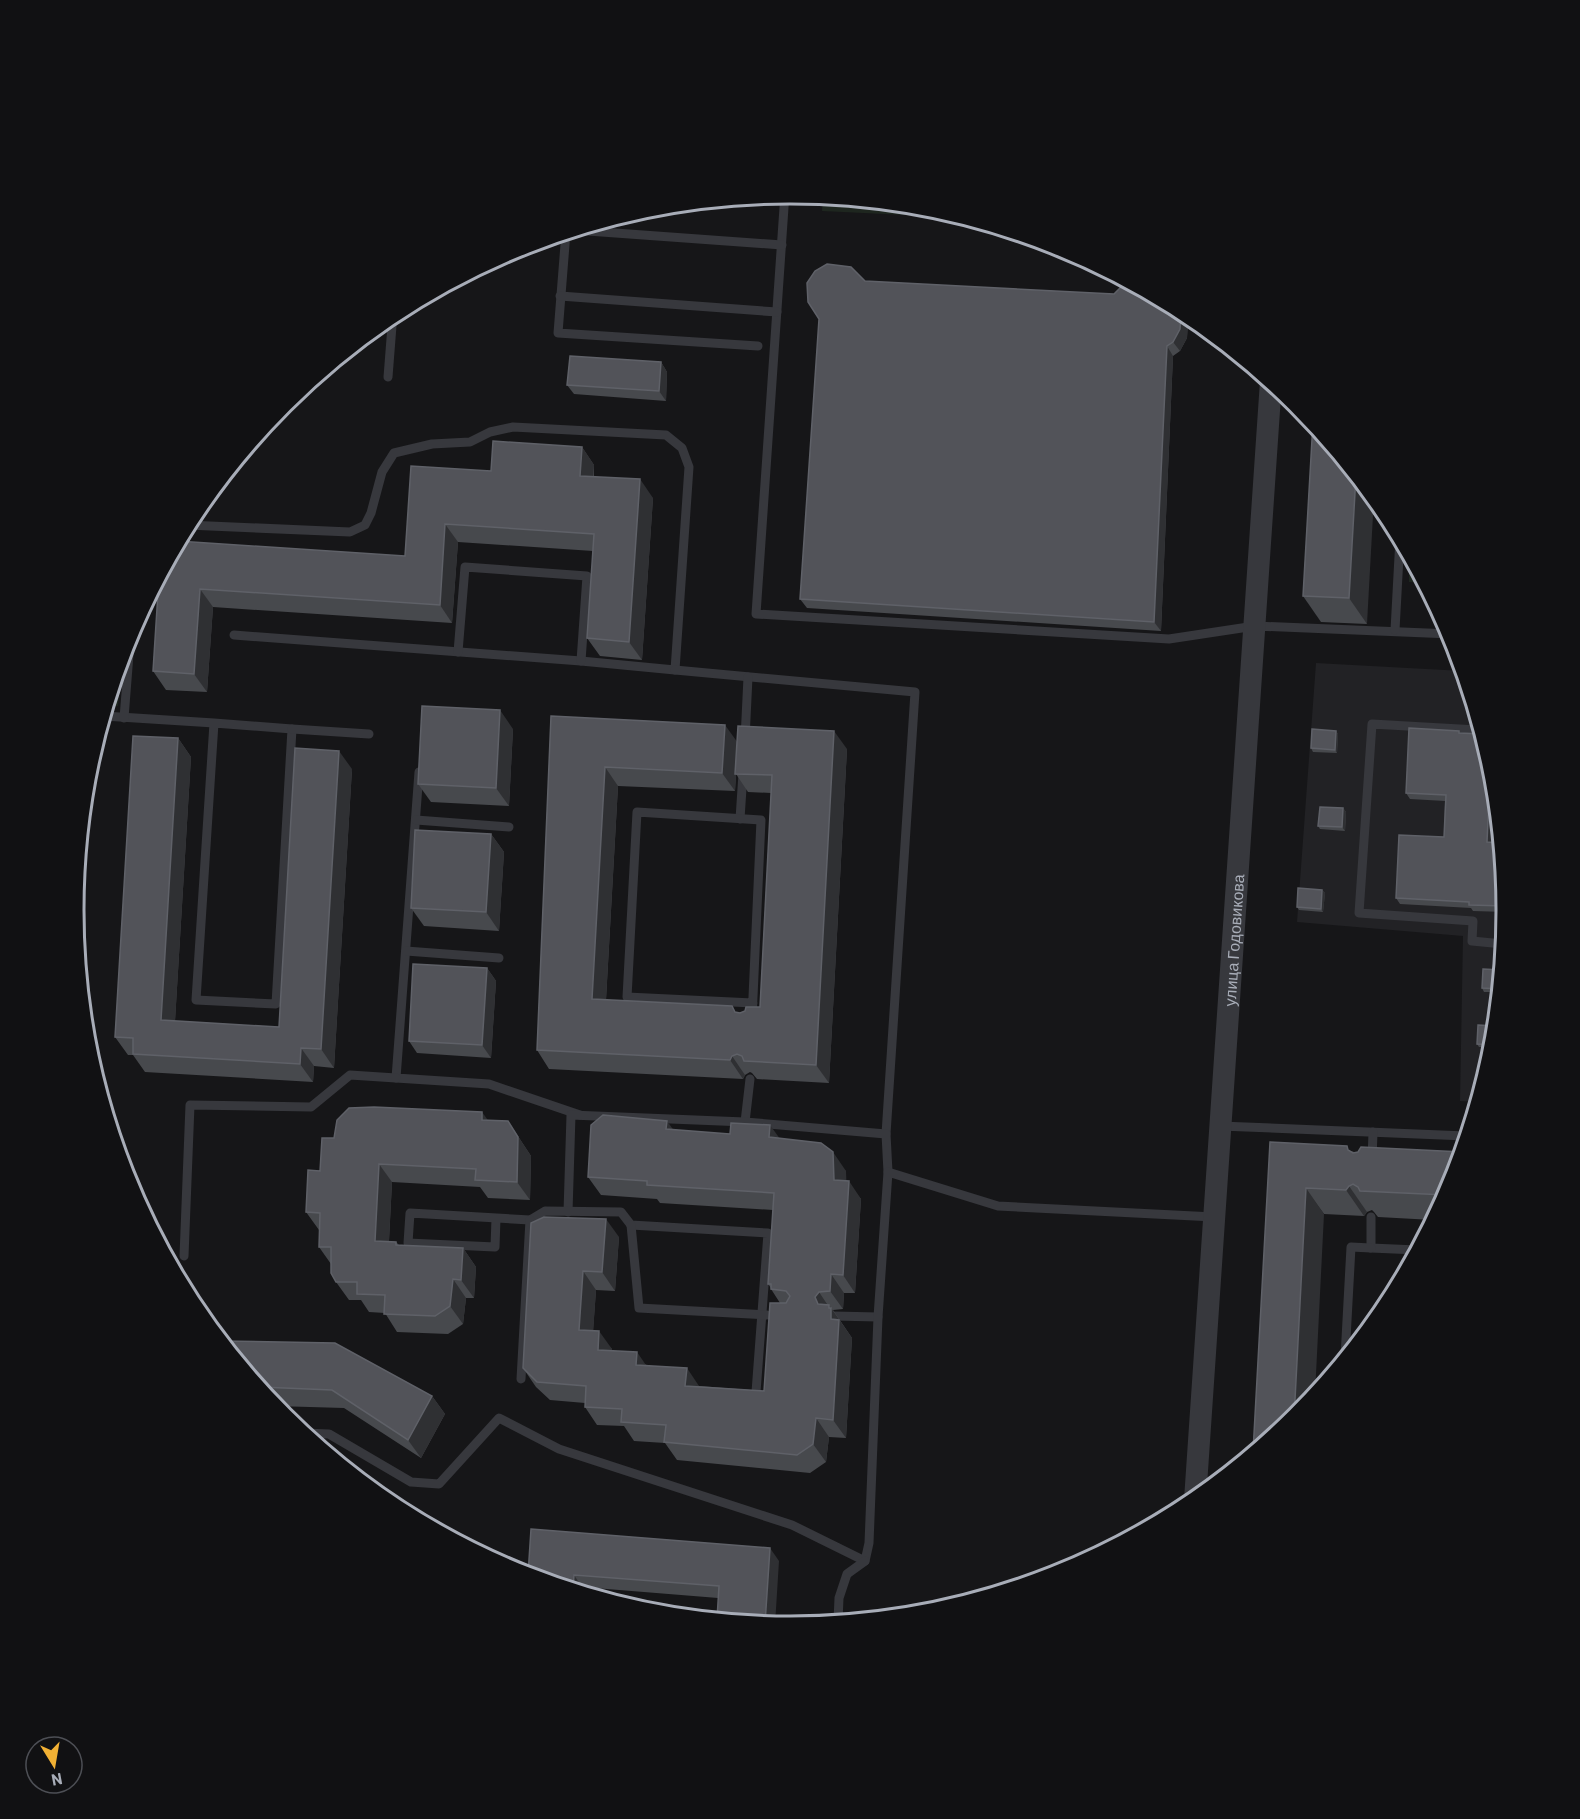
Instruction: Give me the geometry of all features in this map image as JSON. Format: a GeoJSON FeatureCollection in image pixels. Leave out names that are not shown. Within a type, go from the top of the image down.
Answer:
{"type":"FeatureCollection","features":[{"type":"Feature","properties":{"kind":"street","name":"улица Годовикова"},"geometry":{"type":"LineString","coordinates":[[1196,1487],[1269,392]]}},
{"type":"Feature","properties":{"kind":"lane"},"geometry":{"type":"LineString","coordinates":[[784,204],[756,614],[1169,639],[1255,626],[1439,633]]}},
{"type":"Feature","properties":{"kind":"lane"},"geometry":{"type":"LineString","coordinates":[[595,232],[782,245]]}},
{"type":"Feature","properties":{"kind":"lane"},"geometry":{"type":"LineString","coordinates":[[565,240],[558,333],[758,345]]}},
{"type":"Feature","properties":{"kind":"lane"},"geometry":{"type":"LineString","coordinates":[[560,297],[777,312]]}},
{"type":"Feature","properties":{"kind":"lane"},"geometry":{"type":"LineString","coordinates":[[388,377],[392,326]]}},
{"type":"Feature","properties":{"kind":"lane"},"geometry":{"type":"LineString","coordinates":[[198,525],[350,532],[365,525],[371,513],[382,472],[394,453],[432,444],[470,442],[490,432],[513,427],[666,435],[682,448],[689,467],[675,670]]}},
{"type":"Feature","properties":{"kind":"lane"},"geometry":{"type":"LineString","coordinates":[[1395,630],[1399,554]]}},
{"type":"Feature","properties":{"kind":"lane"},"geometry":{"type":"LineString","coordinates":[[458,652],[465,567],[554,573],[587,576],[581,661]]}},
{"type":"Feature","properties":{"kind":"lane"},"geometry":{"type":"LineString","coordinates":[[234,635],[581,661],[915,692],[886,1134],[888,1172],[878,1317],[869,1543],[865,1561],[847,1574],[839,1598],[838,1614]]}},
{"type":"Feature","properties":{"kind":"lane"},"geometry":{"type":"LineString","coordinates":[[124,718],[128,664]]}},
{"type":"Feature","properties":{"kind":"lane"},"geometry":{"type":"LineString","coordinates":[[745,744],[748,676]]}},
{"type":"Feature","properties":{"kind":"lane"},"geometry":{"type":"LineString","coordinates":[[111,717],[369,734]]}},
{"type":"Feature","properties":{"kind":"lane"},"geometry":{"type":"LineString","coordinates":[[214,723],[196,1000],[276,1004],[292,729]]}},
{"type":"Feature","properties":{"kind":"lane"},"geometry":{"type":"LineString","coordinates":[[1473,730],[1372,724],[1359,913],[1473,921],[1472,941],[1495,943]]}},
{"type":"Feature","properties":{"kind":"lane"},"geometry":{"type":"LineString","coordinates":[[396,1077],[420,762]]}},
{"type":"Feature","properties":{"kind":"lane"},"geometry":{"type":"LineString","coordinates":[[740,819],[743,768]]}},
{"type":"Feature","properties":{"kind":"lane"},"geometry":{"type":"LineString","coordinates":[[752,1025],[753,1003],[761,820],[637,812],[627,996],[753,1003]]}},
{"type":"Feature","properties":{"kind":"lane"},"geometry":{"type":"LineString","coordinates":[[416,820],[509,827]]}},
{"type":"Feature","properties":{"kind":"lane"},"geometry":{"type":"LineString","coordinates":[[406,951],[499,958]]}},
{"type":"Feature","properties":{"kind":"lane"},"geometry":{"type":"LineString","coordinates":[[184,1256],[190,1105],[311,1107],[350,1075],[489,1084],[580,1115]]}},
{"type":"Feature","properties":{"kind":"lane"},"geometry":{"type":"LineString","coordinates":[[745,1122],[750,1079]]}},
{"type":"Feature","properties":{"kind":"lane"},"geometry":{"type":"LineString","coordinates":[[568,1212],[571,1114],[745,1122],[886,1134]]}},
{"type":"Feature","properties":{"kind":"lane"},"geometry":{"type":"LineString","coordinates":[[1220,1126],[1459,1136]]}},
{"type":"Feature","properties":{"kind":"lane"},"geometry":{"type":"LineString","coordinates":[[1372,1172],[1373,1132]]}},
{"type":"Feature","properties":{"kind":"lane"},"geometry":{"type":"LineString","coordinates":[[888,1172],[998,1206],[1214,1216]]}},
{"type":"Feature","properties":{"kind":"lane"},"geometry":{"type":"LineString","coordinates":[[496,1218],[495,1247],[408,1243],[410,1213],[496,1218],[530,1220],[545,1211],[621,1212],[631,1225],[639,1308],[773,1315]]}},
{"type":"Feature","properties":{"kind":"lane"},"geometry":{"type":"LineString","coordinates":[[1371,1217],[1371,1248]]}},
{"type":"Feature","properties":{"kind":"lane"},"geometry":{"type":"LineString","coordinates":[[521,1379],[530,1220]]}},
{"type":"Feature","properties":{"kind":"lane"},"geometry":{"type":"LineString","coordinates":[[631,1225],[768,1233],[756,1392]]}},
{"type":"Feature","properties":{"kind":"lane"},"geometry":{"type":"LineString","coordinates":[[1346,1344],[1351,1247],[1408,1250]]}},
{"type":"Feature","properties":{"kind":"lane"},"geometry":{"type":"LineString","coordinates":[[834,1316],[878,1317]]}},
{"type":"Feature","properties":{"kind":"lane"},"geometry":{"type":"LineString","coordinates":[[318,1434],[329,1434],[411,1482],[439,1484],[499,1418],[559,1449],[792,1525],[865,1561]]}},
{"type":"Feature","properties":{"kind":"shaded area"},"geometry":{"type":"Polygon","coordinates":[[[822,205],[836,205],[920,216],[822,211],[822,205]]]}},
{"type":"Feature","properties":{"kind":"shaded area"},"geometry":{"type":"Polygon","coordinates":[[[1409,572],[1415,582],[1409,582],[1409,572]]]}},
{"type":"Feature","properties":{"kind":"shaded area"},"geometry":{"type":"Polygon","coordinates":[[[1316,663],[1454,671],[1472,727],[1490,817],[1496,910],[1490,1002],[1469,1102],[1460,1101],[1463,936],[1297,922],[1316,663]]]}},
{"type":"Feature","properties":{"kind":"shaded area"},"geometry":{"type":"Polygon","coordinates":[[[120,687],[118,706],[114,706],[120,687]]]}},
{"type":"Feature","properties":{"kind":"building"},"geometry":{"type":"Polygon","coordinates":[[[827,264],[851,267],[865,281],[1114,294],[1122,286],[1180,321],[1180,329],[1173,342],[1167,346],[1154,622],[800,599],[819,319],[808,302],[807,283],[815,271],[827,264]]]}},
{"type":"Feature","properties":{"kind":"building"},"geometry":{"type":"Polygon","coordinates":[[[570,356],[661,362],[659,391],[567,385],[570,356]]]}},
{"type":"Feature","properties":{"kind":"building"},"geometry":{"type":"Polygon","coordinates":[[[1312,435],[1355,487],[1349,598],[1303,596],[1312,435]]]}},
{"type":"Feature","properties":{"kind":"building"},"geometry":{"type":"Polygon","coordinates":[[[493,441],[582,447],[580,476],[640,479],[629,642],[587,638],[594,534],[445,524],[440,605],[200,589],[194,674],[153,671],[158,595],[188,542],[405,556],[411,466],[491,471],[493,441]]]}},
{"type":"Feature","properties":{"kind":"building"},"geometry":{"type":"Polygon","coordinates":[[[422,706],[500,710],[496,788],[418,784],[422,706]]]}},
{"type":"Feature","properties":{"kind":"building"},"geometry":{"type":"Polygon","coordinates":[[[551,716],[725,725],[722,773],[605,767],[592,999],[732,1006],[735,1012],[740,1013],[745,1011],[746,1007],[760,1007],[772,775],[735,774],[738,726],[834,731],[816,1065],[744,1061],[742,1056],[737,1054],[730,1060],[537,1050],[551,716]]]}},
{"type":"Feature","properties":{"kind":"building"},"geometry":{"type":"Polygon","coordinates":[[[1409,728],[1473,734],[1489,809],[1487,842],[1492,842],[1496,906],[1396,898],[1399,835],[1444,837],[1446,795],[1406,793],[1409,728]]]}},
{"type":"Feature","properties":{"kind":"building"},"geometry":{"type":"Polygon","coordinates":[[[1312,729],[1336,731],[1335,750],[1311,748],[1312,729]]]}},
{"type":"Feature","properties":{"kind":"building"},"geometry":{"type":"Polygon","coordinates":[[[133,736],[178,738],[161,1020],[279,1027],[295,748],[339,751],[321,1049],[301,1048],[300,1064],[133,1054],[133,1038],[115,1037],[133,736]]]}},
{"type":"Feature","properties":{"kind":"building"},"geometry":{"type":"Polygon","coordinates":[[[1320,807],[1343,808],[1342,827],[1318,826],[1320,807]]]}},
{"type":"Feature","properties":{"kind":"building"},"geometry":{"type":"Polygon","coordinates":[[[415,830],[491,834],[486,912],[411,908],[415,830]]]}},
{"type":"Feature","properties":{"kind":"building"},"geometry":{"type":"Polygon","coordinates":[[[1298,888],[1322,890],[1321,909],[1297,907],[1298,888]]]}},
{"type":"Feature","properties":{"kind":"building"},"geometry":{"type":"Polygon","coordinates":[[[413,964],[487,968],[482,1045],[409,1041],[413,964]]]}},
{"type":"Feature","properties":{"kind":"building"},"geometry":{"type":"Polygon","coordinates":[[[1483,969],[1493,970],[1491,989],[1482,988],[1483,969]]]}},
{"type":"Feature","properties":{"kind":"building"},"geometry":{"type":"Polygon","coordinates":[[[1478,1025],[1486,1025],[1482,1044],[1477,1044],[1478,1025]]]}},
{"type":"Feature","properties":{"kind":"building"},"geometry":{"type":"Polygon","coordinates":[[[349,1108],[482,1112],[482,1120],[508,1121],[518,1137],[517,1182],[475,1180],[476,1169],[379,1164],[375,1241],[396,1242],[396,1245],[463,1248],[461,1280],[453,1279],[450,1306],[435,1316],[384,1314],[385,1295],[357,1294],[357,1282],[336,1282],[331,1273],[331,1247],[319,1247],[320,1213],[306,1212],[308,1170],[320,1171],[322,1138],[334,1138],[337,1120],[349,1108]]]}},
{"type":"Feature","properties":{"kind":"building"},"geometry":{"type":"Polygon","coordinates":[[[603,1115],[667,1121],[666,1129],[730,1134],[731,1123],[770,1125],[769,1137],[821,1143],[833,1152],[834,1180],[849,1181],[843,1275],[831,1274],[830,1291],[819,1292],[815,1297],[818,1304],[829,1305],[831,1319],[839,1320],[833,1420],[816,1418],[813,1444],[797,1455],[664,1442],[666,1425],[621,1422],[622,1409],[585,1407],[586,1386],[537,1382],[523,1368],[531,1223],[544,1217],[606,1219],[602,1272],[583,1271],[579,1330],[599,1331],[598,1350],[637,1352],[636,1365],[687,1368],[685,1386],[764,1391],[770,1303],[786,1303],[790,1296],[786,1291],[771,1289],[771,1284],[768,1284],[774,1193],[647,1185],[647,1181],[588,1177],[591,1125],[603,1115]]]}},
{"type":"Feature","properties":{"kind":"building"},"geometry":{"type":"Polygon","coordinates":[[[1270,1142],[1347,1146],[1348,1150],[1353,1153],[1358,1152],[1361,1147],[1453,1152],[1435,1195],[1360,1191],[1353,1184],[1346,1190],[1306,1188],[1295,1403],[1254,1441],[1270,1142]]]}},
{"type":"Feature","properties":{"kind":"building"},"geometry":{"type":"Polygon","coordinates":[[[232,1341],[335,1343],[432,1396],[408,1440],[332,1390],[271,1387],[232,1341]]]}},
{"type":"Feature","properties":{"kind":"building"},"geometry":{"type":"Polygon","coordinates":[[[531,1529],[770,1548],[766,1615],[717,1611],[719,1586],[574,1575],[574,1581],[529,1565],[531,1529]]]}}]}
